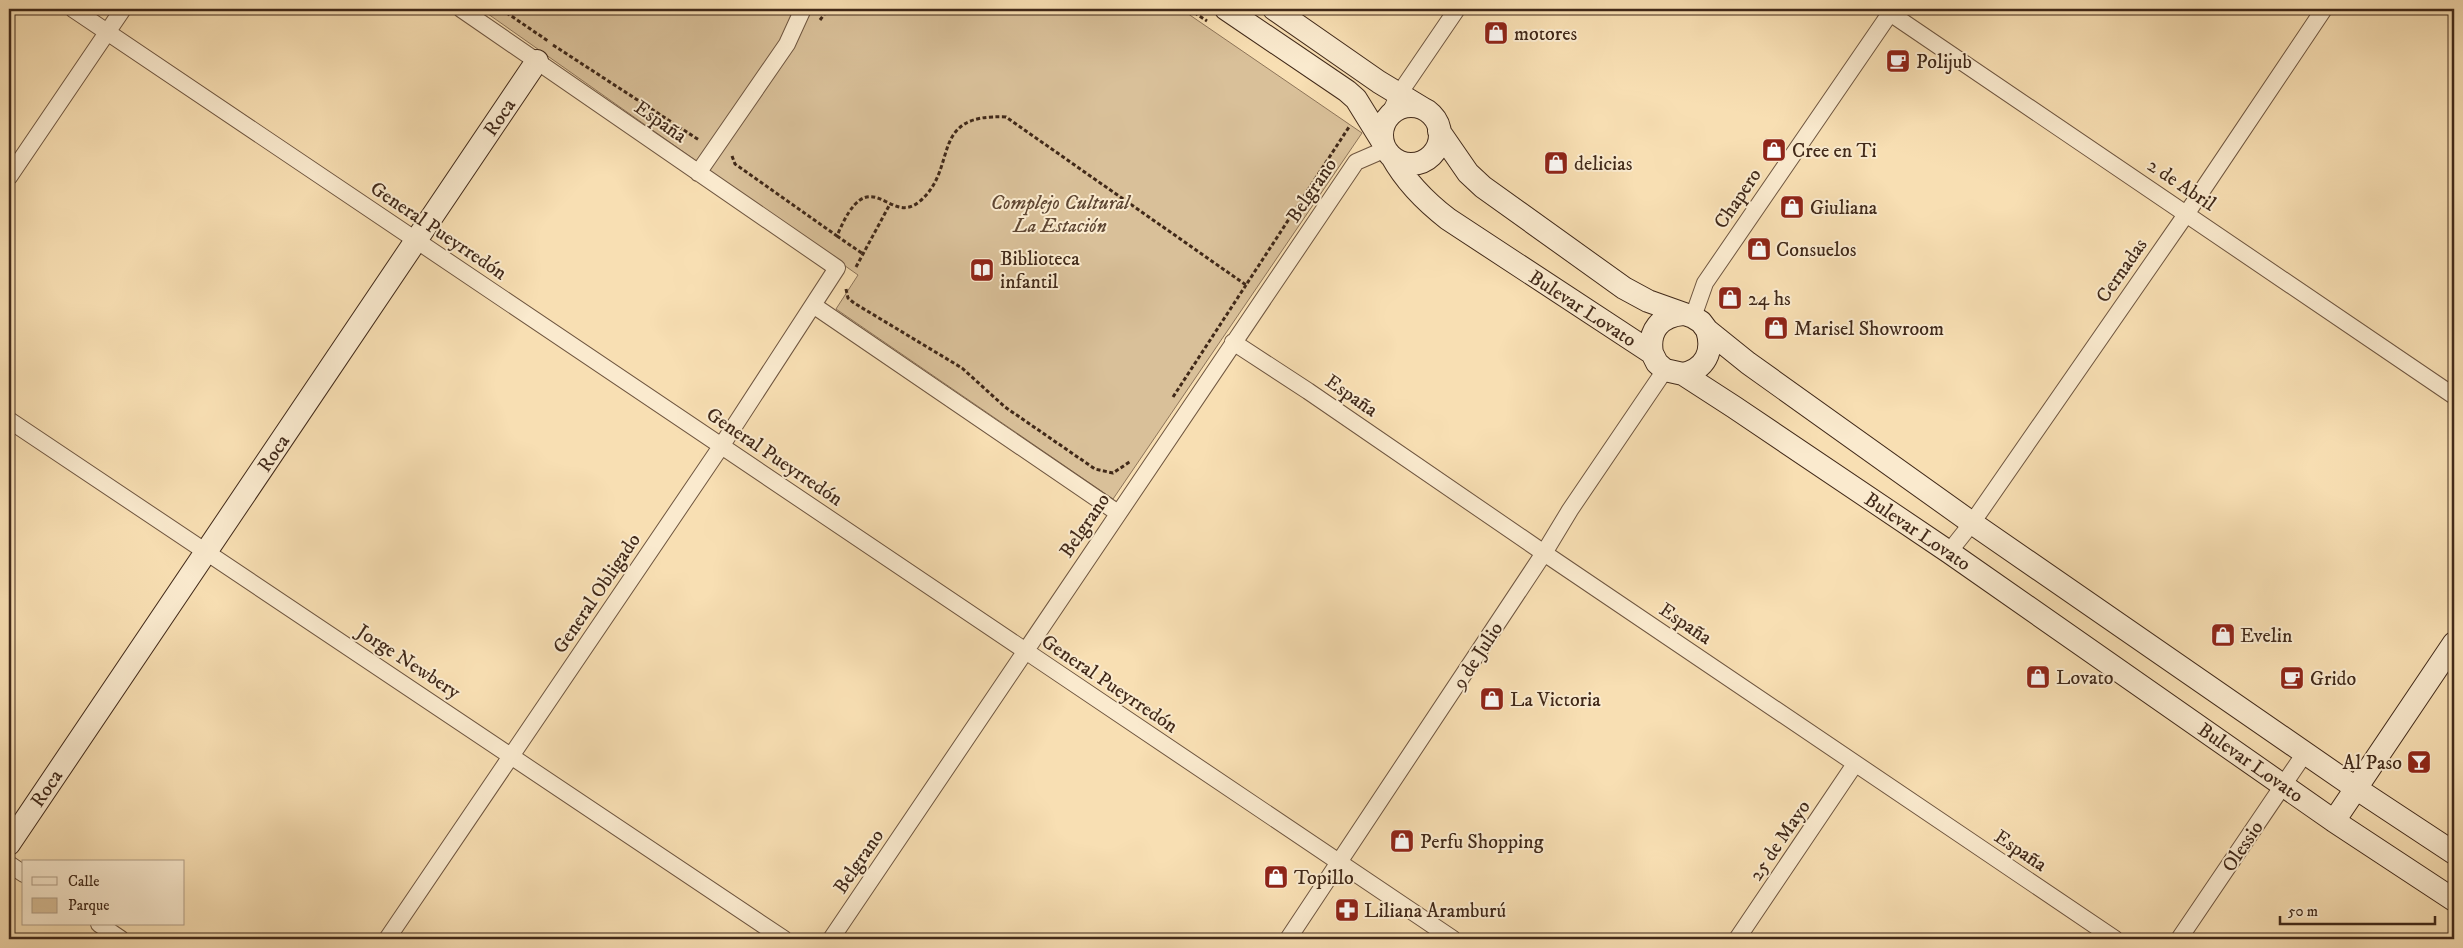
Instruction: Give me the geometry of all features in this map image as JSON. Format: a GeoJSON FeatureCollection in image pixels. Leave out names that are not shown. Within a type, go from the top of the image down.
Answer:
{"type":"FeatureCollection","features":[{"type":"Feature","properties":{"kind":"main road","name":"Bulevar Lovato"},"geometry":{"type":"LineString","coordinates":[[1226,9],[1356,99],[1410,183],[1431,205],[1448,219],[1949,552],[2334,820],[2454,900]]}},
{"type":"Feature","properties":{"kind":"main road"},"geometry":{"type":"LineString","coordinates":[[1274,9],[1422,108],[1436,121],[1439,130],[1439,140],[1429,157],[1411,164],[1387,149],[1382,132],[1389,116],[1404,106],[1422,108]]}},
{"type":"Feature","properties":{"kind":"main road","name":"Roca"},"geometry":{"type":"LineString","coordinates":[[9,844],[537,61]]}},
{"type":"Feature","properties":{"kind":"main road","name":"Bulevar Lovato"},"geometry":{"type":"LineString","coordinates":[[1439,130],[1468,173],[1483,187],[1624,288],[1648,301],[1694,320],[1748,364],[1972,523],[2357,789],[2454,853]]}},
{"type":"Feature","properties":{"kind":"main road","name":"9 de Julio"},"geometry":{"type":"LineString","coordinates":[[1673,315],[1694,320],[1710,350],[1707,359],[1692,372],[1667,366],[1652,334],[1657,326],[1673,315]]}},
{"type":"Feature","properties":{"kind":"main road"},"geometry":{"type":"LineString","coordinates":[[2334,820],[2357,789],[2454,643]]}},
{"type":"Feature","properties":{"kind":"street","name":"General Pueyrredón"},"geometry":{"type":"LineString","coordinates":[[73,9],[722,445],[1024,652],[1453,939]]}},
{"type":"Feature","properties":{"kind":"street"},"geometry":{"type":"LineString","coordinates":[[9,177],[123,9]]}},
{"type":"Feature","properties":{"kind":"street","name":"España"},"geometry":{"type":"LineString","coordinates":[[461,9],[837,268]]}},
{"type":"Feature","properties":{"kind":"street"},"geometry":{"type":"LineString","coordinates":[[698,173],[787,44],[803,9]]}},
{"type":"Feature","properties":{"kind":"street"},"geometry":{"type":"LineString","coordinates":[[1389,116],[1399,94],[1457,9]]}},
{"type":"Feature","properties":{"kind":"street","name":"Cernadas"},"geometry":{"type":"LineString","coordinates":[[1949,552],[1972,523],[2187,212],[2324,9]]}},
{"type":"Feature","properties":{"kind":"street","name":"2 de Abril"},"geometry":{"type":"LineString","coordinates":[[1889,10],[2454,396]]}},
{"type":"Feature","properties":{"kind":"street","name":"Chapero"},"geometry":{"type":"LineString","coordinates":[[1694,320],[1705,283],[1889,10]]}},
{"type":"Feature","properties":{"kind":"street","name":"Belgrano"},"geometry":{"type":"LineString","coordinates":[[831,939],[1356,162],[1387,149]]}},
{"type":"Feature","properties":{"kind":"street","name":"General Obligado"},"geometry":{"type":"LineString","coordinates":[[387,939],[722,445],[837,268]]}},
{"type":"Feature","properties":{"kind":"street"},"geometry":{"type":"LineString","coordinates":[[813,305],[1118,513]]}},
{"type":"Feature","properties":{"kind":"street","name":"España"},"geometry":{"type":"LineString","coordinates":[[1234,342],[2115,939]]}},
{"type":"Feature","properties":{"kind":"street","name":"9 de Julio"},"geometry":{"type":"LineString","coordinates":[[1288,939],[1667,366]]}},
{"type":"Feature","properties":{"kind":"street","name":"Jorge Newbery"},"geometry":{"type":"LineString","coordinates":[[9,420],[512,755],[784,939]]}},
{"type":"Feature","properties":{"kind":"street","name":"Olessio"},"geometry":{"type":"LineString","coordinates":[[2178,939],[2305,753]]}},
{"type":"Feature","properties":{"kind":"street","name":"25 de Mayo"},"geometry":{"type":"LineString","coordinates":[[1737,939],[1856,764]]}},
{"type":"Feature","properties":{"kind":"street"},"geometry":{"type":"LineString","coordinates":[[9,864],[22,873]]}},
{"type":"Feature","properties":{"kind":"street"},"geometry":{"type":"LineString","coordinates":[[102,926],[121,939]]}},
{"type":"Feature","properties":{"kind":"path"},"geometry":{"type":"LineString","coordinates":[[501,9],[572,58],[696,138]]}},
{"type":"Feature","properties":{"kind":"path"},"geometry":{"type":"LineString","coordinates":[[816,24],[828,9]]}},
{"type":"Feature","properties":{"kind":"path"},"geometry":{"type":"LineString","coordinates":[[837,236],[844,219],[856,201],[862,197],[872,195],[890,204],[903,207],[918,203],[934,181],[949,143],[961,125],[984,116],[1006,117],[1246,286],[1248,281]]}},
{"type":"Feature","properties":{"kind":"path"},"geometry":{"type":"LineString","coordinates":[[1168,404],[1353,121]]}},
{"type":"Feature","properties":{"kind":"path"},"geometry":{"type":"LineString","coordinates":[[732,146],[735,164],[863,254]]}},
{"type":"Feature","properties":{"kind":"path"},"geometry":{"type":"LineString","coordinates":[[852,275],[890,204]]}},
{"type":"Feature","properties":{"kind":"path"},"geometry":{"type":"LineString","coordinates":[[849,282],[845,290],[848,298],[854,303],[962,368],[1005,407],[1095,469],[1113,473],[1130,462],[1136,454]]}},
{"type":"Feature","properties":{"kind":"green space","name":"Complejo Cultural La Estación"},"geometry":{"type":"Polygon","coordinates":[[[481,9],[1181,9],[1362,133],[1113,499],[836,309],[858,275],[481,9]]]}},
{"type":"Feature","properties":{"kind":"place","name":"motores"},"geometry":{"type":"Point","coordinates":[1496,33]}},
{"type":"Feature","properties":{"kind":"place","name":"Polijub"},"geometry":{"type":"Point","coordinates":[1898,61]}},
{"type":"Feature","properties":{"kind":"place","name":"Cree en Ti"},"geometry":{"type":"Point","coordinates":[1774,150]}},
{"type":"Feature","properties":{"kind":"place","name":"delicias"},"geometry":{"type":"Point","coordinates":[1556,163]}},
{"type":"Feature","properties":{"kind":"place","name":"Giuliana"},"geometry":{"type":"Point","coordinates":[1792,207]}},
{"type":"Feature","properties":{"kind":"place","name":"Consuelos"},"geometry":{"type":"Point","coordinates":[1759,249]}},
{"type":"Feature","properties":{"kind":"place","name":"Biblioteca infantil"},"geometry":{"type":"Point","coordinates":[982,270]}},
{"type":"Feature","properties":{"kind":"place","name":"24 hs"},"geometry":{"type":"Point","coordinates":[1730,298]}},
{"type":"Feature","properties":{"kind":"place","name":"Marisel Showroom"},"geometry":{"type":"Point","coordinates":[1776,328]}},
{"type":"Feature","properties":{"kind":"place","name":"Evelin"},"geometry":{"type":"Point","coordinates":[2223,635]}},
{"type":"Feature","properties":{"kind":"place","name":"Lovato"},"geometry":{"type":"Point","coordinates":[2038,677]}},
{"type":"Feature","properties":{"kind":"place","name":"Grido"},"geometry":{"type":"Point","coordinates":[2292,678]}},
{"type":"Feature","properties":{"kind":"place","name":"La Victoria"},"geometry":{"type":"Point","coordinates":[1492,699]}},
{"type":"Feature","properties":{"kind":"place","name":"Al Paso"},"geometry":{"type":"Point","coordinates":[2419,762]}},
{"type":"Feature","properties":{"kind":"place","name":"Perfu Shopping"},"geometry":{"type":"Point","coordinates":[1402,841]}},
{"type":"Feature","properties":{"kind":"place","name":"Topillo"},"geometry":{"type":"Point","coordinates":[1276,877]}},
{"type":"Feature","properties":{"kind":"place","name":"Liliana Aramburú"},"geometry":{"type":"Point","coordinates":[1347,910]}}]}
